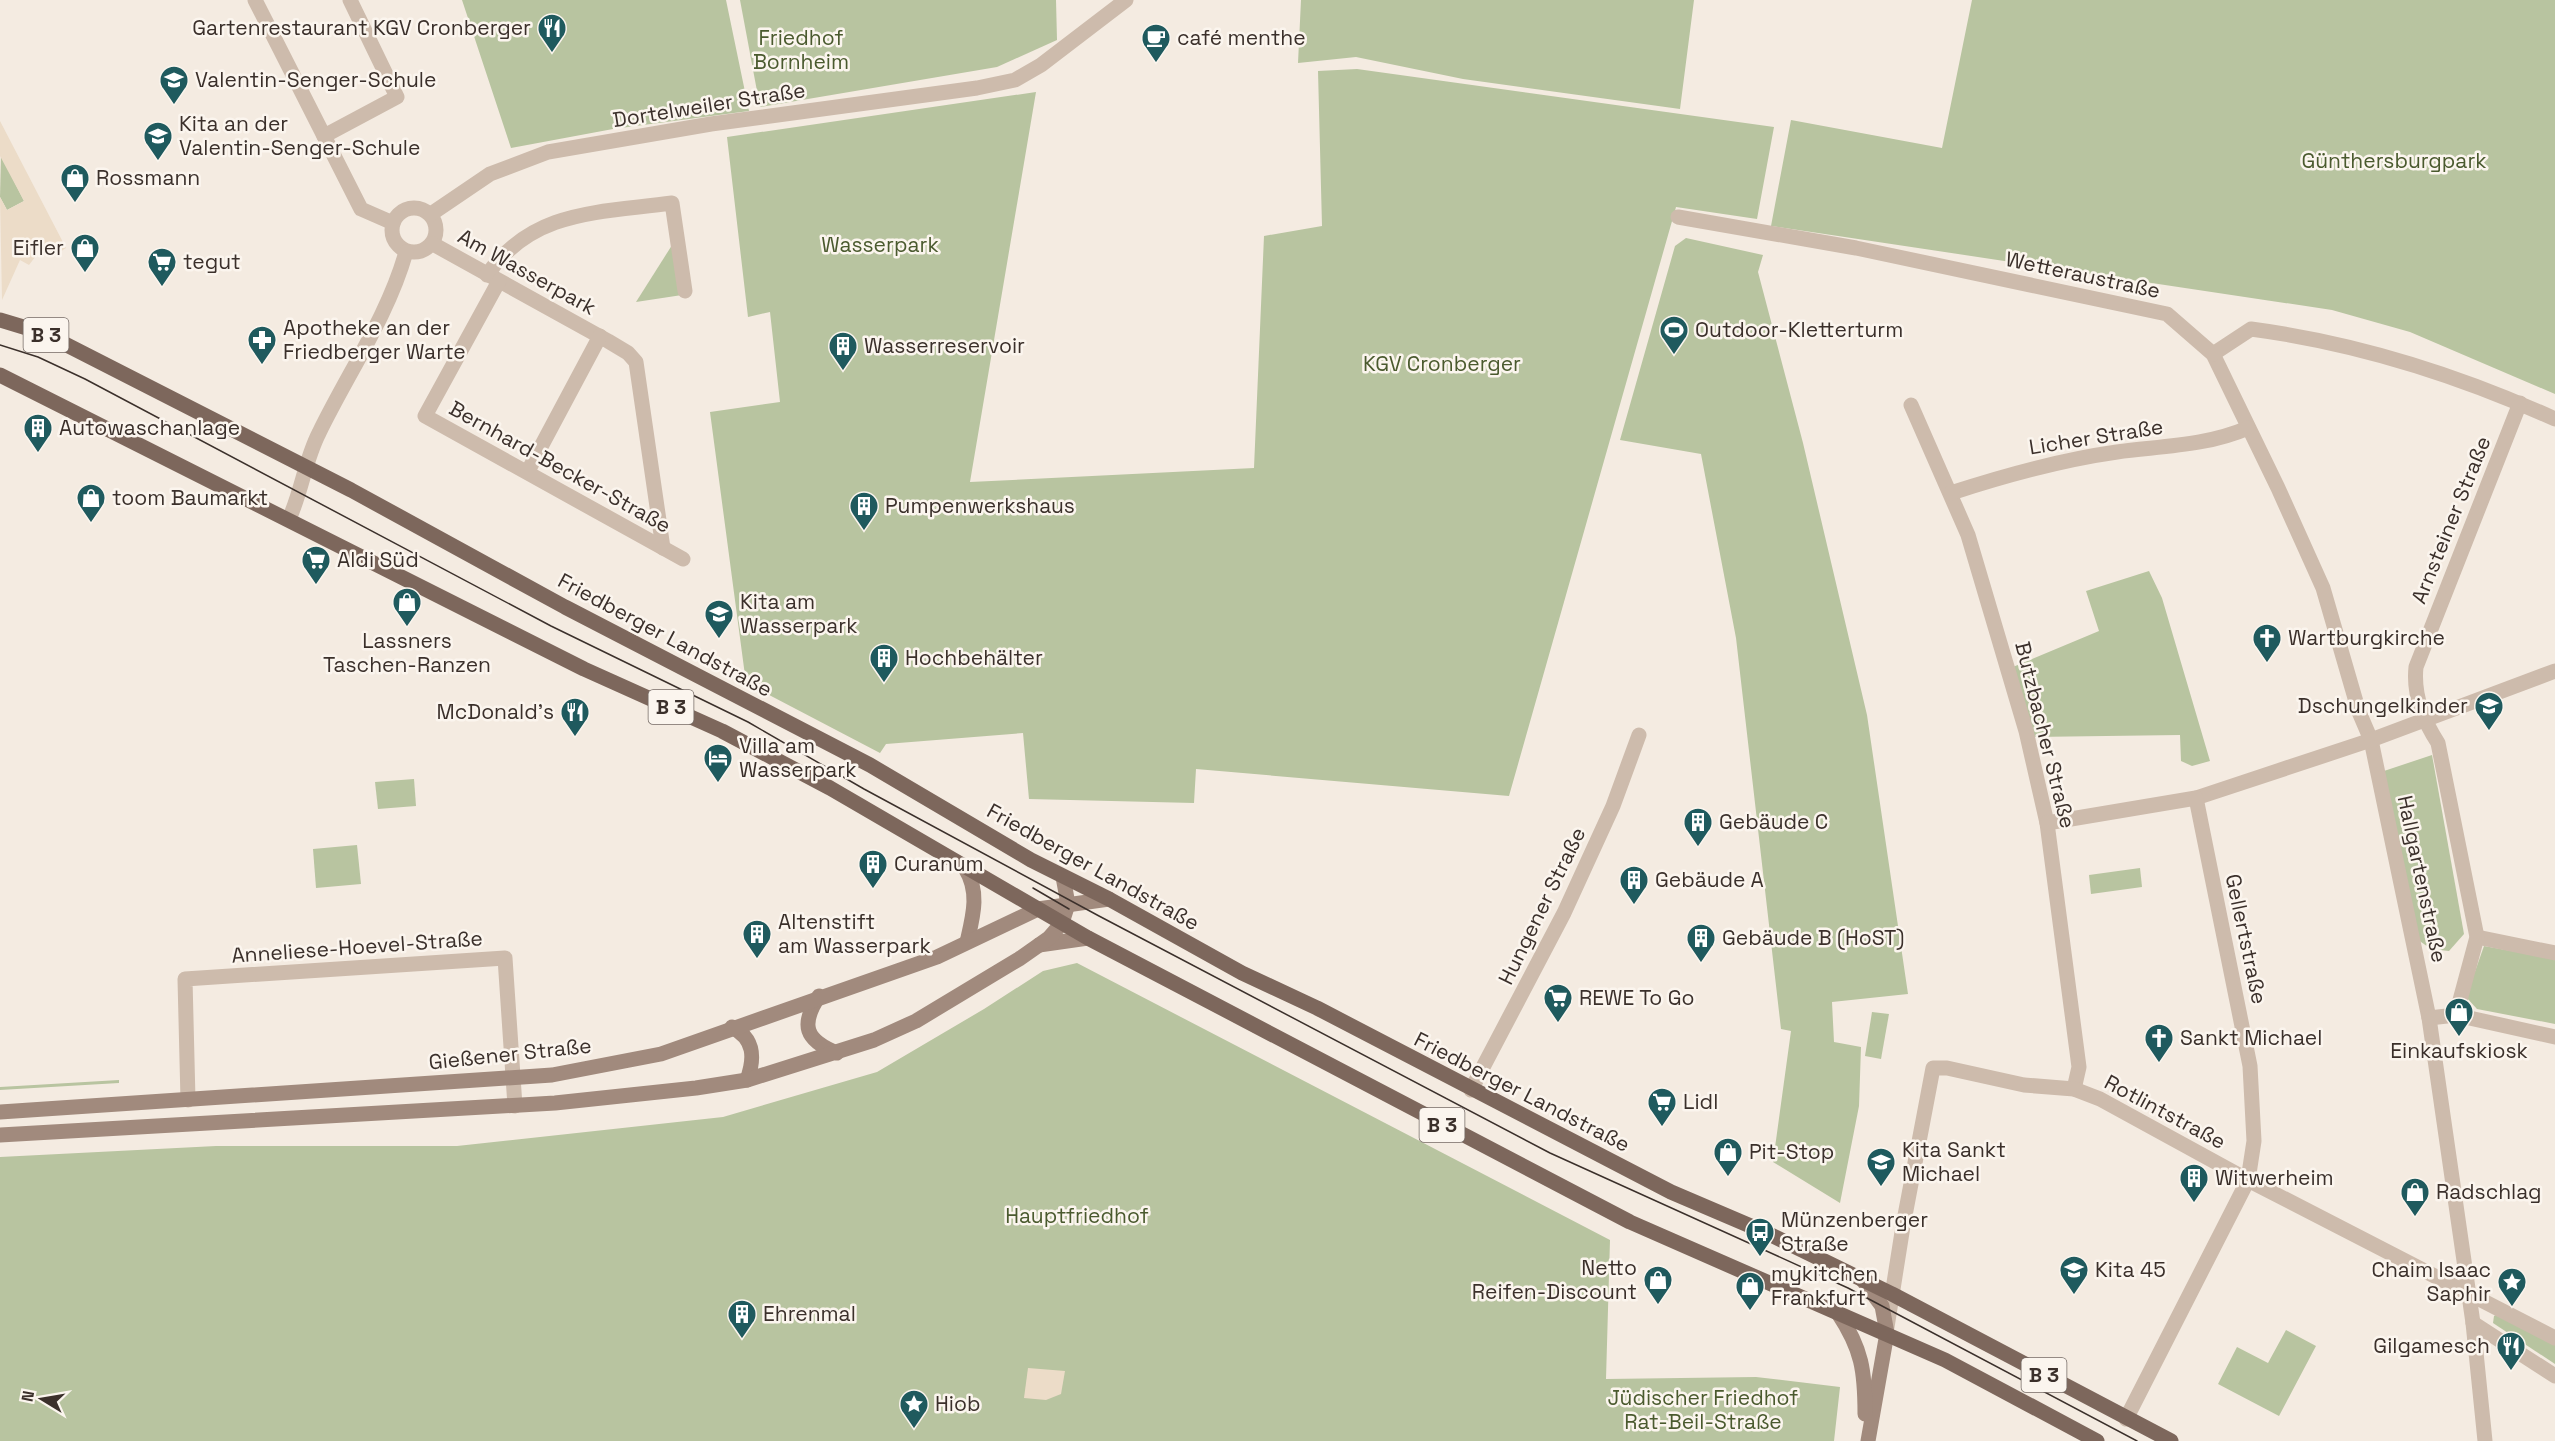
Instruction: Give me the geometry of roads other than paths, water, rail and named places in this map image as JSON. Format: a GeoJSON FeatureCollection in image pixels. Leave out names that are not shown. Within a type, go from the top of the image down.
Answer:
{"type":"FeatureCollection","features":[{"type":"Feature","properties":{"kind":"main road","name":"Friedberger Landstraße"},"geometry":{"type":"LineString","coordinates":[[0,321],[40,332],[73,347],[870,765],[1063,877],[1109,899],[1242,973],[1317,1008],[1671,1192],[1767,1233],[1892,1294],[2171,1441]]}},
{"type":"Feature","properties":{"kind":"main road","name":"B 3"},"geometry":{"type":"LineString","coordinates":[[0,375],[95,420],[225,489],[289,519],[573,664],[722,731],[830,788],[1088,938],[1629,1222],[1945,1360],[2078,1437],[2097,1441]]}},
{"type":"Feature","properties":{"kind":"main road"},"geometry":{"type":"LineString","coordinates":[[965,868],[972,879],[975,901],[967,942]]}},
{"type":"Feature","properties":{"kind":"main road"},"geometry":{"type":"LineString","coordinates":[[0,1136],[515,1106],[696,1088],[747,1080],[837,1053],[874,1040],[916,1021],[1049,938],[1062,923],[1068,904],[1063,877]]}},
{"type":"Feature","properties":{"kind":"main road","name":"Gießener Straße"},"geometry":{"type":"LineString","coordinates":[[0,1112],[552,1076],[661,1054],[819,996],[937,957],[1038,909],[1109,899]]}},
{"type":"Feature","properties":{"kind":"main road"},"geometry":{"type":"LineString","coordinates":[[1036,946],[1088,938]]}},
{"type":"Feature","properties":{"kind":"main road"},"geometry":{"type":"LineString","coordinates":[[819,996],[808,1013],[807,1024],[812,1036],[820,1046],[837,1053]]}},
{"type":"Feature","properties":{"kind":"main road"},"geometry":{"type":"LineString","coordinates":[[732,1027],[742,1032],[753,1051],[747,1080]]}},
{"type":"Feature","properties":{"kind":"main road"},"geometry":{"type":"LineString","coordinates":[[1862,1279],[1882,1306],[1887,1333],[1866,1441]]}},
{"type":"Feature","properties":{"kind":"main road"},"geometry":{"type":"LineString","coordinates":[[1838,1313],[1855,1341],[1864,1366],[1866,1441]]}},
{"type":"Feature","properties":{"kind":"street"},"geometry":{"type":"LineString","coordinates":[[255,0],[361,209],[393,223]]}},
{"type":"Feature","properties":{"kind":"street"},"geometry":{"type":"LineString","coordinates":[[324,136],[397,97],[350,0]]}},
{"type":"Feature","properties":{"kind":"street","name":"Dortelweiler Straße"},"geometry":{"type":"LineString","coordinates":[[431,214],[490,174],[548,152],[755,118],[977,88],[1015,80],[1054,57],[1126,0]]}},
{"type":"Feature","properties":{"kind":"street","name":"Bernhard-Becker-Straße"},"geometry":{"type":"LineString","coordinates":[[683,559],[528,471],[425,416],[493,278],[500,257],[515,243],[548,223],[672,203],[685,291]]}},
{"type":"Feature","properties":{"kind":"street"},"geometry":{"type":"LineString","coordinates":[[409,208],[421,208],[431,214],[437,226],[433,244],[417,254],[406,252],[397,246],[392,232],[393,223],[400,212],[409,208]]}},
{"type":"Feature","properties":{"kind":"street","name":"Wetteraustraße"},"geometry":{"type":"LineString","coordinates":[[1678,217],[1856,248],[2167,314],[2213,354]]}},
{"type":"Feature","properties":{"kind":"street","name":"Am Wasserpark"},"geometry":{"type":"LineString","coordinates":[[433,244],[600,336],[628,353],[636,362],[663,548]]}},
{"type":"Feature","properties":{"kind":"street"},"geometry":{"type":"LineString","coordinates":[[289,519],[310,451],[375,325],[406,252]]}},
{"type":"Feature","properties":{"kind":"street"},"geometry":{"type":"LineString","coordinates":[[2213,354],[2251,328],[2310,336],[2403,361],[2520,403],[2555,419]]}},
{"type":"Feature","properties":{"kind":"street","name":"Am Wasserpark"},"geometry":{"type":"LineString","coordinates":[[528,471],[600,336]]}},
{"type":"Feature","properties":{"kind":"street","name":"Hallgartenstraße"},"geometry":{"type":"LineString","coordinates":[[2213,354],[2323,588],[2359,712],[2371,740],[2429,1018],[2473,1323],[2485,1441]]}},
{"type":"Feature","properties":{"kind":"street","name":"Arnsteiner Straße"},"geometry":{"type":"LineString","coordinates":[[2424,721],[2414,680],[2416,667],[2520,403]]}},
{"type":"Feature","properties":{"kind":"street","name":"Butzbacher Straße"},"geometry":{"type":"LineString","coordinates":[[1911,405],[1968,535],[2008,669],[2047,823],[2079,1067],[2074,1089]]}},
{"type":"Feature","properties":{"kind":"street","name":"Licher Straße"},"geometry":{"type":"LineString","coordinates":[[1951,493],[2025,470],[2116,452],[2221,439],[2248,428]]}},
{"type":"Feature","properties":{"kind":"street"},"geometry":{"type":"LineString","coordinates":[[2047,823],[2196,798],[2371,740],[2555,671]]}},
{"type":"Feature","properties":{"kind":"street","name":"Hallgartenstraße"},"geometry":{"type":"LineString","coordinates":[[2424,721],[2438,743],[2476,937],[2456,1016]]}},
{"type":"Feature","properties":{"kind":"street","name":"Hungener Straße"},"geometry":{"type":"LineString","coordinates":[[1471,1090],[1564,914],[1613,806],[1639,735]]}},
{"type":"Feature","properties":{"kind":"street","name":"Gellertstraße"},"geometry":{"type":"LineString","coordinates":[[2126,1419],[2248,1180],[2254,1141],[2250,1066],[2196,798]]}},
{"type":"Feature","properties":{"kind":"street"},"geometry":{"type":"LineString","coordinates":[[2476,937],[2555,953]]}},
{"type":"Feature","properties":{"kind":"street","name":"Anneliese-Hoevel-Straße"},"geometry":{"type":"LineString","coordinates":[[188,1100],[185,979],[505,958],[515,1106]]}},
{"type":"Feature","properties":{"kind":"street"},"geometry":{"type":"LineString","coordinates":[[2429,1018],[2456,1016],[2555,1036]]}},
{"type":"Feature","properties":{"kind":"street","name":"Rotlintstraße"},"geometry":{"type":"LineString","coordinates":[[1892,1294],[1933,1068],[1947,1068],[2024,1085],[2074,1089],[2100,1099],[2248,1180],[2555,1338]]}},
{"type":"Feature","properties":{"kind":"street"},"geometry":{"type":"LineString","coordinates":[[1887,1333],[1892,1294]]}},
{"type":"Feature","properties":{"kind":"street"},"geometry":{"type":"LineString","coordinates":[[2473,1323],[2555,1376]]}},
{"type":"Feature","properties":{"kind":"tram line"},"geometry":{"type":"LineString","coordinates":[[0,345],[38,357],[85,379],[551,626],[748,722],[864,789],[1099,916],[1550,1153],[1848,1288],[2137,1441]]}},
{"type":"Feature","properties":{"kind":"tram line"},"geometry":{"type":"LineString","coordinates":[[1033,888],[1069,909]]}},
{"type":"Feature","properties":{"kind":"place","name":"Gartenrestaurant KGV Cronberger"},"geometry":{"type":"Point","coordinates":[552,54]}},
{"type":"Feature","properties":{"kind":"place","name":"café menthe"},"geometry":{"type":"Point","coordinates":[1156,64]}},
{"type":"Feature","properties":{"kind":"place","name":"Valentin-Senger-Schule"},"geometry":{"type":"Point","coordinates":[174,106]}},
{"type":"Feature","properties":{"kind":"place","name":"Kita an der Valentin-Senger-Schule"},"geometry":{"type":"Point","coordinates":[158,162]}},
{"type":"Feature","properties":{"kind":"place","name":"Rossmann"},"geometry":{"type":"Point","coordinates":[75,204]}},
{"type":"Feature","properties":{"kind":"place","name":"Eifler"},"geometry":{"type":"Point","coordinates":[85,274]}},
{"type":"Feature","properties":{"kind":"place","name":"tegut"},"geometry":{"type":"Point","coordinates":[162,288]}},
{"type":"Feature","properties":{"kind":"place","name":"Outdoor-Kletterturm"},"geometry":{"type":"Point","coordinates":[1674,356]}},
{"type":"Feature","properties":{"kind":"place","name":"Apotheke an der Friedberger Warte"},"geometry":{"type":"Point","coordinates":[262,366]}},
{"type":"Feature","properties":{"kind":"place","name":"Wasserreservoir"},"geometry":{"type":"Point","coordinates":[843,372]}},
{"type":"Feature","properties":{"kind":"place","name":"Autowaschanlage"},"geometry":{"type":"Point","coordinates":[38,454]}},
{"type":"Feature","properties":{"kind":"place","name":"toom Baumarkt"},"geometry":{"type":"Point","coordinates":[91,524]}},
{"type":"Feature","properties":{"kind":"place","name":"Pumpenwerkshaus"},"geometry":{"type":"Point","coordinates":[864,532]}},
{"type":"Feature","properties":{"kind":"place","name":"Aldi Süd"},"geometry":{"type":"Point","coordinates":[316,586]}},
{"type":"Feature","properties":{"kind":"place","name":"Lassners Taschen-Ranzen"},"geometry":{"type":"Point","coordinates":[407,628]}},
{"type":"Feature","properties":{"kind":"place","name":"Kita am Wasserpark"},"geometry":{"type":"Point","coordinates":[719,640]}},
{"type":"Feature","properties":{"kind":"place","name":"Wartburgkirche"},"geometry":{"type":"Point","coordinates":[2267,664]}},
{"type":"Feature","properties":{"kind":"place","name":"Hochbehälter"},"geometry":{"type":"Point","coordinates":[884,684]}},
{"type":"Feature","properties":{"kind":"place","name":"Dschungelkinder"},"geometry":{"type":"Point","coordinates":[2489,732]}},
{"type":"Feature","properties":{"kind":"place","name":"McDonald's"},"geometry":{"type":"Point","coordinates":[575,738]}},
{"type":"Feature","properties":{"kind":"place","name":"Villa am Wasserpark"},"geometry":{"type":"Point","coordinates":[718,784]}},
{"type":"Feature","properties":{"kind":"place","name":"Gebäude C"},"geometry":{"type":"Point","coordinates":[1698,848]}},
{"type":"Feature","properties":{"kind":"place","name":"Curanum"},"geometry":{"type":"Point","coordinates":[873,890]}},
{"type":"Feature","properties":{"kind":"place","name":"Gebäude A"},"geometry":{"type":"Point","coordinates":[1634,906]}},
{"type":"Feature","properties":{"kind":"place","name":"Altenstift am Wasserpark"},"geometry":{"type":"Point","coordinates":[757,960]}},
{"type":"Feature","properties":{"kind":"place","name":"Gebäude B (HoST)"},"geometry":{"type":"Point","coordinates":[1701,964]}},
{"type":"Feature","properties":{"kind":"place","name":"REWE To Go"},"geometry":{"type":"Point","coordinates":[1558,1024]}},
{"type":"Feature","properties":{"kind":"place","name":"Einkaufskiosk"},"geometry":{"type":"Point","coordinates":[2459,1038]}},
{"type":"Feature","properties":{"kind":"place","name":"Sankt Michael"},"geometry":{"type":"Point","coordinates":[2159,1064]}},
{"type":"Feature","properties":{"kind":"place","name":"Lidl"},"geometry":{"type":"Point","coordinates":[1662,1128]}},
{"type":"Feature","properties":{"kind":"place","name":"Pit-Stop"},"geometry":{"type":"Point","coordinates":[1728,1178]}},
{"type":"Feature","properties":{"kind":"place","name":"Kita Sankt Michael"},"geometry":{"type":"Point","coordinates":[1881,1188]}},
{"type":"Feature","properties":{"kind":"place","name":"Witwerheim"},"geometry":{"type":"Point","coordinates":[2194,1204]}},
{"type":"Feature","properties":{"kind":"place","name":"Radschlag"},"geometry":{"type":"Point","coordinates":[2415,1218]}},
{"type":"Feature","properties":{"kind":"place","name":"Münzenberger Straße"},"geometry":{"type":"Point","coordinates":[1760,1258]}},
{"type":"Feature","properties":{"kind":"place","name":"Kita 45"},"geometry":{"type":"Point","coordinates":[2074,1296]}},
{"type":"Feature","properties":{"kind":"place","name":"Netto Reifen-Discount"},"geometry":{"type":"Point","coordinates":[1658,1306]}},
{"type":"Feature","properties":{"kind":"place","name":"Chaim Isaac Saphir"},"geometry":{"type":"Point","coordinates":[2512,1308]}},
{"type":"Feature","properties":{"kind":"place","name":"mykitchen Frankfurt"},"geometry":{"type":"Point","coordinates":[1750,1312]}},
{"type":"Feature","properties":{"kind":"place","name":"Ehrenmal"},"geometry":{"type":"Point","coordinates":[742,1340]}},
{"type":"Feature","properties":{"kind":"place","name":"Gilgamesch"},"geometry":{"type":"Point","coordinates":[2511,1372]}},
{"type":"Feature","properties":{"kind":"place","name":"Hiob"},"geometry":{"type":"Point","coordinates":[914,1430]}},
{"type":"Feature","properties":{"kind":"park label","name":"Friedhof Bornheim"},"geometry":{"type":"Point","coordinates":[801,50]}},
{"type":"Feature","properties":{"kind":"park label","name":"Günthersburgpark"},"geometry":{"type":"Point","coordinates":[2394,161]}},
{"type":"Feature","properties":{"kind":"park label","name":"Wasserpark"},"geometry":{"type":"Point","coordinates":[880,245]}},
{"type":"Feature","properties":{"kind":"park label","name":"KGV Cronberger"},"geometry":{"type":"Point","coordinates":[1442,364]}},
{"type":"Feature","properties":{"kind":"park label","name":"Hauptfriedhof"},"geometry":{"type":"Point","coordinates":[1077,1216]}},
{"type":"Feature","properties":{"kind":"park label","name":"Jüdischer Friedhof Rat-Beil-Straße"},"geometry":{"type":"Point","coordinates":[1703,1410]}}]}
